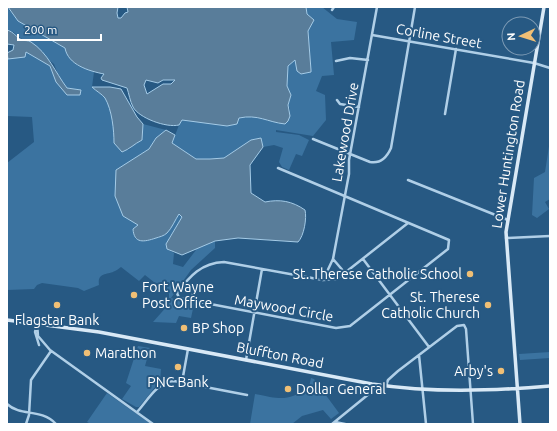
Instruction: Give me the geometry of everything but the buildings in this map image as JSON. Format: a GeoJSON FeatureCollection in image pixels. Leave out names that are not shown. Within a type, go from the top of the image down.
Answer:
{"type":"FeatureCollection","features":[{"type":"Feature","properties":{"kind":"main road","name":"Lower Huntington Road"},"geometry":{"type":"LineString","coordinates":[[520,424],[506,238],[544,7]]}},
{"type":"Feature","properties":{"kind":"main road","name":"Bluffton Road"},"geometry":{"type":"LineString","coordinates":[[7,320],[99,332],[386,386],[423,390],[470,392],[550,386]]}},
{"type":"Feature","properties":{"kind":"street","name":"Lakewood Drive"},"geometry":{"type":"LineString","coordinates":[[323,280],[333,259],[377,7]]}},
{"type":"Feature","properties":{"kind":"street"},"geometry":{"type":"LineString","coordinates":[[312,140],[370,162],[377,162],[387,157],[391,148],[415,7]]}},
{"type":"Feature","properties":{"kind":"street","name":"Corline Street"},"geometry":{"type":"LineString","coordinates":[[372,35],[534,63],[550,68]]}},
{"type":"Feature","properties":{"kind":"street"},"geometry":{"type":"LineString","coordinates":[[445,114],[456,49]]}},
{"type":"Feature","properties":{"kind":"street"},"geometry":{"type":"LineString","coordinates":[[336,61],[350,58],[368,60]]}},
{"type":"Feature","properties":{"kind":"street"},"geometry":{"type":"LineString","coordinates":[[337,100],[340,104],[359,107]]}},
{"type":"Feature","properties":{"kind":"street"},"geometry":{"type":"LineString","coordinates":[[246,360],[262,269],[323,280],[337,279],[408,223],[278,168]]}},
{"type":"Feature","properties":{"kind":"street"},"geometry":{"type":"LineString","coordinates":[[408,180],[431,187],[508,220]]}},
{"type":"Feature","properties":{"kind":"street","name":"Maywood Circle"},"geometry":{"type":"LineString","coordinates":[[262,269],[224,262],[209,264],[189,278],[177,293],[177,296],[179,298],[336,328],[350,326],[448,249],[449,240],[408,223]]}},
{"type":"Feature","properties":{"kind":"street"},"geometry":{"type":"LineString","coordinates":[[506,238],[550,236]]}},
{"type":"Feature","properties":{"kind":"street"},"geometry":{"type":"LineString","coordinates":[[333,259],[345,273]]}},
{"type":"Feature","properties":{"kind":"street"},"geometry":{"type":"LineString","coordinates":[[363,259],[429,347]]}},
{"type":"Feature","properties":{"kind":"street"},"geometry":{"type":"LineString","coordinates":[[37,323],[35,332],[39,345]]}},
{"type":"Feature","properties":{"kind":"street"},"geometry":{"type":"LineString","coordinates":[[37,323],[38,336],[50,351],[153,424]]}},
{"type":"Feature","properties":{"kind":"street"},"geometry":{"type":"LineString","coordinates":[[386,386],[389,378],[457,326],[464,325],[466,329],[473,424]]}},
{"type":"Feature","properties":{"kind":"street"},"geometry":{"type":"LineString","coordinates":[[182,382],[188,349]]}},
{"type":"Feature","properties":{"kind":"street"},"geometry":{"type":"LineString","coordinates":[[26,424],[29,412],[31,380],[50,351]]}},
{"type":"Feature","properties":{"kind":"street"},"geometry":{"type":"LineString","coordinates":[[419,355],[426,424]]}},
{"type":"Feature","properties":{"kind":"street"},"geometry":{"type":"LineString","coordinates":[[137,412],[160,385],[167,381],[182,382],[247,395]]}},
{"type":"Feature","properties":{"kind":"street"},"geometry":{"type":"LineString","coordinates":[[333,423],[378,385]]}},
{"type":"Feature","properties":{"kind":"street"},"geometry":{"type":"LineString","coordinates":[[7,404],[14,410],[40,414],[56,424]]}},
{"type":"Feature","properties":{"kind":"street"},"geometry":{"type":"LineString","coordinates":[[333,423],[345,424]]}},
{"type":"Feature","properties":{"kind":"shaded area"},"geometry":{"type":"Polygon","coordinates":[[[7,7],[18,21],[65,48],[78,66],[94,72],[92,87],[104,97],[110,108],[114,132],[114,143],[129,150],[134,144],[142,140],[143,124],[166,130],[156,138],[149,149],[134,159],[139,225],[133,229],[136,239],[153,238],[166,231],[179,214],[182,217],[169,238],[167,249],[174,253],[173,264],[183,267],[196,250],[195,248],[215,241],[215,248],[191,270],[171,298],[194,304],[191,318],[179,316],[176,323],[153,322],[169,304],[169,294],[145,275],[139,281],[121,267],[116,271],[101,276],[99,285],[84,291],[78,288],[42,283],[37,285],[34,289],[7,290],[7,163],[34,142],[32,117],[7,116],[7,54],[8,59],[26,52],[50,66],[56,82],[67,88],[59,77],[54,64],[13,32],[7,30],[7,7]]]}},
{"type":"Feature","properties":{"kind":"shaded area"},"geometry":{"type":"Polygon","coordinates":[[[8,7],[118,7],[118,18],[121,18],[128,12],[127,7],[306,7],[307,14],[314,20],[308,31],[311,72],[301,74],[297,71],[295,60],[288,66],[287,86],[291,95],[288,105],[290,116],[285,124],[246,117],[239,118],[237,124],[227,126],[182,120],[179,125],[174,126],[160,124],[136,111],[132,105],[127,88],[102,80],[101,78],[104,74],[86,69],[75,63],[70,59],[65,48],[18,21],[8,7]],[[146,80],[144,85],[147,94],[163,84],[171,84],[175,80],[163,80],[158,83],[146,80]]]}},
{"type":"Feature","properties":{"kind":"shaded area"},"geometry":{"type":"Polygon","coordinates":[[[306,7],[322,7],[337,19],[357,22],[354,40],[331,42],[334,75],[322,76],[316,91],[325,95],[326,120],[313,136],[276,130],[276,132],[299,135],[309,140],[302,156],[296,154],[289,170],[282,167],[279,162],[283,148],[274,145],[263,147],[261,138],[251,140],[224,158],[210,159],[196,159],[172,143],[181,120],[239,118],[250,116],[268,119],[277,123],[288,121],[290,109],[288,105],[291,95],[287,86],[288,66],[296,59],[296,66],[311,70],[308,31],[314,20],[307,14],[306,7]]]}},
{"type":"Feature","properties":{"kind":"shaded area"},"geometry":{"type":"Polygon","coordinates":[[[7,30],[22,40],[30,41],[37,46],[47,57],[67,88],[81,90],[80,95],[67,95],[56,82],[50,66],[26,52],[25,57],[8,59],[7,53],[13,50],[14,45],[7,44],[7,30]]]}},
{"type":"Feature","properties":{"kind":"shaded area"},"geometry":{"type":"Polygon","coordinates":[[[92,87],[110,87],[121,89],[137,117],[143,124],[142,140],[122,152],[114,143],[112,120],[105,98],[92,87]]]}},
{"type":"Feature","properties":{"kind":"shaded area"},"geometry":{"type":"Polygon","coordinates":[[[166,130],[175,135],[172,143],[196,159],[224,158],[251,140],[261,138],[263,147],[250,165],[251,193],[265,202],[286,202],[305,210],[306,218],[302,236],[298,242],[238,238],[215,241],[182,255],[167,249],[166,244],[182,217],[179,214],[170,229],[164,235],[144,241],[140,241],[135,237],[133,229],[138,225],[123,216],[115,196],[116,170],[149,149],[156,138],[166,130]]]}},
{"type":"Feature","properties":{"kind":"shaded area"},"geometry":{"type":"Polygon","coordinates":[[[550,140],[550,199],[545,202],[549,209],[537,218],[532,215],[534,178],[545,172],[550,140]]]}},
{"type":"Feature","properties":{"kind":"shaded area"},"geometry":{"type":"Polygon","coordinates":[[[138,346],[150,348],[145,366],[161,369],[160,381],[139,407],[136,407],[122,399],[131,386],[126,383],[138,346]]]}},
{"type":"Feature","properties":{"kind":"shaded area"},"geometry":{"type":"Polygon","coordinates":[[[550,352],[550,358],[520,360],[519,354],[550,352]]]}},
{"type":"Feature","properties":{"kind":"shaded area"},"geometry":{"type":"Polygon","coordinates":[[[311,378],[314,379],[339,413],[331,419],[323,410],[302,416],[292,424],[250,424],[255,394],[278,398],[289,397],[309,387],[311,378]]]}},
{"type":"Feature","properties":{"kind":"shaded area"},"geometry":{"type":"Polygon","coordinates":[[[107,393],[151,424],[91,424],[87,422],[107,393]]]}},
{"type":"Feature","properties":{"kind":"place","name":"St. Therese Catholic School"},"geometry":{"type":"Point","coordinates":[470,274]}},
{"type":"Feature","properties":{"kind":"place","name":"Fort Wayne Post Office"},"geometry":{"type":"Point","coordinates":[134,295]}},
{"type":"Feature","properties":{"kind":"place","name":"Flagstar Bank"},"geometry":{"type":"Point","coordinates":[57,305]}},
{"type":"Feature","properties":{"kind":"place","name":"St. Therese Catholic Church"},"geometry":{"type":"Point","coordinates":[488,305]}},
{"type":"Feature","properties":{"kind":"place","name":"BP Shop"},"geometry":{"type":"Point","coordinates":[184,328]}},
{"type":"Feature","properties":{"kind":"place","name":"Marathon"},"geometry":{"type":"Point","coordinates":[87,353]}},
{"type":"Feature","properties":{"kind":"place","name":"PNC Bank"},"geometry":{"type":"Point","coordinates":[178,367]}},
{"type":"Feature","properties":{"kind":"place","name":"Arby's"},"geometry":{"type":"Point","coordinates":[501,371]}},
{"type":"Feature","properties":{"kind":"place","name":"Dollar General"},"geometry":{"type":"Point","coordinates":[288,389]}}]}
